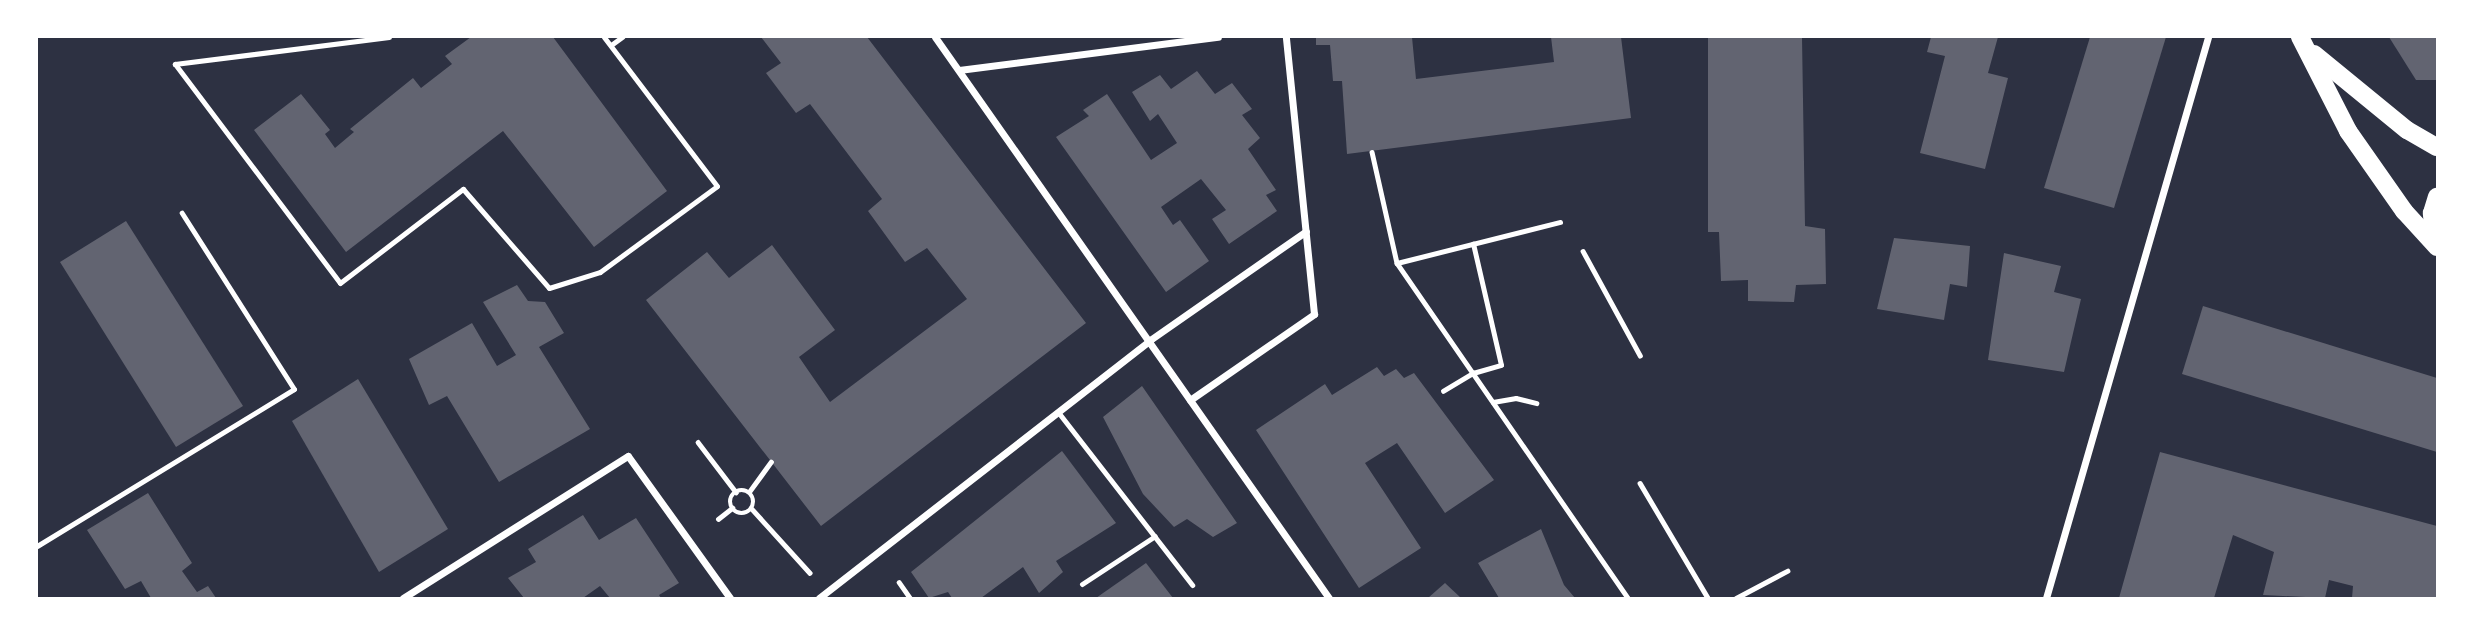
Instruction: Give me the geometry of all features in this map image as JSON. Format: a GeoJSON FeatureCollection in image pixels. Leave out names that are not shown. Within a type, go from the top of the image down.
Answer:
{"type":"FeatureCollection","features":[{"type":"Feature","properties":{"kind":"main road"},"geometry":{"type":"LineString","coordinates":[[2300,37],[2311,51],[2407,130],[2437,147]]}},
{"type":"Feature","properties":{"kind":"main road"},"geometry":{"type":"LineString","coordinates":[[2311,51],[2348,131],[2404,211],[2436,246]]}},
{"type":"Feature","properties":{"kind":"main road"},"geometry":{"type":"LineString","coordinates":[[2436,246],[2432,221],[2437,197]]}},
{"type":"Feature","properties":{"kind":"street"},"geometry":{"type":"LineString","coordinates":[[935,37],[1329,598]]}},
{"type":"Feature","properties":{"kind":"street"},"geometry":{"type":"LineString","coordinates":[[958,70],[1218,37]]}},
{"type":"Feature","properties":{"kind":"street"},"geometry":{"type":"LineString","coordinates":[[1190,400],[1314,314],[1286,37]]}},
{"type":"Feature","properties":{"kind":"street"},"geometry":{"type":"LineString","coordinates":[[2046,598],[2208,37]]}},
{"type":"Feature","properties":{"kind":"street"},"geometry":{"type":"LineString","coordinates":[[819,598],[1150,340],[1306,231]]}},
{"type":"Feature","properties":{"kind":"street"},"geometry":{"type":"LineString","coordinates":[[403,598],[628,456],[730,598]]}},
{"type":"Feature","properties":{"kind":"lane"},"geometry":{"type":"LineString","coordinates":[[389,37],[174,64],[340,283],[463,189],[549,288],[600,272],[717,186],[604,37]]}},
{"type":"Feature","properties":{"kind":"lane"},"geometry":{"type":"LineString","coordinates":[[611,45],[622,37]]}},
{"type":"Feature","properties":{"kind":"lane"},"geometry":{"type":"LineString","coordinates":[[37,546],[294,389],[182,213]]}},
{"type":"Feature","properties":{"kind":"lane"},"geometry":{"type":"LineString","coordinates":[[1058,412],[1192,585]]}},
{"type":"Feature","properties":{"kind":"lane"},"geometry":{"type":"LineString","coordinates":[[1083,584],[1155,536]]}},
{"type":"Feature","properties":{"kind":"path"},"geometry":{"type":"LineString","coordinates":[[1372,152],[1397,263],[1628,598]]}},
{"type":"Feature","properties":{"kind":"path"},"geometry":{"type":"LineString","coordinates":[[1397,263],[1560,222]]}},
{"type":"Feature","properties":{"kind":"path"},"geometry":{"type":"LineString","coordinates":[[1443,391],[1473,373],[1501,365],[1473,244]]}},
{"type":"Feature","properties":{"kind":"path"},"geometry":{"type":"LineString","coordinates":[[1583,251],[1640,355]]}},
{"type":"Feature","properties":{"kind":"path"},"geometry":{"type":"LineString","coordinates":[[1493,402],[1516,397],[1536,403]]}},
{"type":"Feature","properties":{"kind":"path"},"geometry":{"type":"LineString","coordinates":[[698,442],[736,492]]}},
{"type":"Feature","properties":{"kind":"path"},"geometry":{"type":"LineString","coordinates":[[749,492],[771,462]]}},
{"type":"Feature","properties":{"kind":"path"},"geometry":{"type":"LineString","coordinates":[[1640,483],[1708,598]]}},
{"type":"Feature","properties":{"kind":"path"},"geometry":{"type":"LineString","coordinates":[[736,492],[749,492]]}},
{"type":"Feature","properties":{"kind":"path"},"geometry":{"type":"LineString","coordinates":[[718,519],[732,508],[736,492]]}},
{"type":"Feature","properties":{"kind":"path"},"geometry":{"type":"LineString","coordinates":[[749,492],[754,498],[752,509]]}},
{"type":"Feature","properties":{"kind":"path"},"geometry":{"type":"LineString","coordinates":[[732,508],[742,514],[752,509]]}},
{"type":"Feature","properties":{"kind":"path"},"geometry":{"type":"LineString","coordinates":[[752,509],[827,592]]}},
{"type":"Feature","properties":{"kind":"path"},"geometry":{"type":"LineString","coordinates":[[1736,598],[1787,571]]}},
{"type":"Feature","properties":{"kind":"path"},"geometry":{"type":"LineString","coordinates":[[899,582],[910,598]]}},
{"type":"Feature","properties":{"kind":"building"},"geometry":{"type":"Polygon","coordinates":[[[471,37],[553,37],[667,191],[594,247],[503,131],[346,252],[254,130],[301,94],[330,130],[325,134],[335,148],[354,132],[350,129],[413,78],[421,88],[452,64],[445,56],[471,37]]]}},
{"type":"Feature","properties":{"kind":"building"},"geometry":{"type":"Polygon","coordinates":[[[761,37],[867,37],[1086,323],[821,526],[646,300],[707,252],[729,278],[772,245],[835,330],[799,357],[830,402],[967,299],[927,248],[905,262],[868,211],[882,199],[810,104],[796,113],[766,73],[781,63],[761,37]]]}},
{"type":"Feature","properties":{"kind":"building"},"geometry":{"type":"Polygon","coordinates":[[[1316,37],[1412,37],[1416,79],[1554,62],[1551,37],[1621,37],[1631,118],[1347,154],[1342,81],[1333,81],[1330,45],[1316,45],[1316,37]]]}},
{"type":"Feature","properties":{"kind":"building"},"geometry":{"type":"Polygon","coordinates":[[[1708,37],[1802,37],[1805,226],[1825,229],[1826,284],[1796,285],[1794,302],[1748,301],[1748,280],[1721,281],[1719,232],[1708,232],[1708,37]]]}},
{"type":"Feature","properties":{"kind":"building"},"geometry":{"type":"Polygon","coordinates":[[[1931,37],[1998,37],[1988,73],[2008,78],[1985,169],[1920,153],[1945,56],[1927,52],[1931,37]]]}},
{"type":"Feature","properties":{"kind":"building"},"geometry":{"type":"Polygon","coordinates":[[[2090,37],[2166,37],[2114,208],[2044,188],[2090,37]]]}},
{"type":"Feature","properties":{"kind":"building"},"geometry":{"type":"Polygon","coordinates":[[[2389,37],[2437,37],[2437,80],[2416,80],[2389,37]]]}},
{"type":"Feature","properties":{"kind":"building"},"geometry":{"type":"Polygon","coordinates":[[[1197,71],[1215,94],[1232,83],[1252,109],[1242,115],[1260,138],[1248,149],[1276,190],[1266,195],[1277,211],[1229,244],[1212,219],[1226,210],[1201,179],[1161,207],[1173,225],[1180,220],[1209,261],[1166,292],[1056,137],[1089,116],[1083,110],[1107,94],[1151,160],[1177,143],[1158,114],[1150,121],[1132,92],[1160,75],[1171,89],[1197,71]]]}},
{"type":"Feature","properties":{"kind":"building"},"geometry":{"type":"Polygon","coordinates":[[[126,221],[243,406],[176,447],[60,262],[126,221]]]}},
{"type":"Feature","properties":{"kind":"building"},"geometry":{"type":"Polygon","coordinates":[[[1894,238],[1970,246],[1967,287],[1950,284],[1944,320],[1877,309],[1894,238]]]}},
{"type":"Feature","properties":{"kind":"building"},"geometry":{"type":"Polygon","coordinates":[[[2004,253],[2061,266],[2054,292],[2081,299],[2064,372],[1988,360],[2004,253]]]}},
{"type":"Feature","properties":{"kind":"building"},"geometry":{"type":"Polygon","coordinates":[[[517,285],[528,301],[545,302],[564,333],[539,347],[590,429],[499,482],[447,396],[429,405],[409,359],[472,323],[497,366],[516,355],[483,302],[517,285]]]}},
{"type":"Feature","properties":{"kind":"building"},"geometry":{"type":"Polygon","coordinates":[[[2203,306],[2437,378],[2437,452],[2182,374],[2203,306]]]}},
{"type":"Feature","properties":{"kind":"building"},"geometry":{"type":"Polygon","coordinates":[[[1377,367],[1384,376],[1396,369],[1404,378],[1414,373],[1494,480],[1445,513],[1397,443],[1365,463],[1421,548],[1359,588],[1256,430],[1325,384],[1332,395],[1377,367]]]}},
{"type":"Feature","properties":{"kind":"building"},"geometry":{"type":"Polygon","coordinates":[[[358,379],[448,529],[379,572],[292,421],[358,379]]]}},
{"type":"Feature","properties":{"kind":"building"},"geometry":{"type":"Polygon","coordinates":[[[1142,386],[1237,523],[1213,537],[1187,519],[1174,527],[1143,494],[1103,417],[1142,386]]]}},
{"type":"Feature","properties":{"kind":"building"},"geometry":{"type":"Polygon","coordinates":[[[1062,451],[1116,523],[1056,561],[1063,572],[1039,593],[1023,567],[981,598],[952,598],[948,592],[929,598],[911,572],[1062,451]]]}},
{"type":"Feature","properties":{"kind":"building"},"geometry":{"type":"Polygon","coordinates":[[[2160,452],[2437,526],[2437,598],[2352,598],[2353,586],[2329,580],[2325,598],[2263,595],[2274,552],[2233,535],[2214,598],[2119,598],[2160,452]]]}},
{"type":"Feature","properties":{"kind":"building"},"geometry":{"type":"Polygon","coordinates":[[[148,493],[192,563],[182,571],[197,592],[208,586],[216,598],[151,598],[141,581],[125,589],[87,530],[148,493]]]}},
{"type":"Feature","properties":{"kind":"building"},"geometry":{"type":"Polygon","coordinates":[[[583,515],[599,540],[636,518],[679,583],[659,595],[661,598],[610,598],[600,586],[583,598],[524,598],[508,578],[536,562],[528,549],[583,515]]]}},
{"type":"Feature","properties":{"kind":"building"},"geometry":{"type":"Polygon","coordinates":[[[1541,529],[1564,585],[1575,598],[1499,598],[1478,563],[1541,529]]]}},
{"type":"Feature","properties":{"kind":"building"},"geometry":{"type":"Polygon","coordinates":[[[1146,563],[1173,598],[1096,598],[1146,563]]]}},
{"type":"Feature","properties":{"kind":"building"},"geometry":{"type":"Polygon","coordinates":[[[1445,583],[1461,598],[1428,598],[1445,583]]]}}]}
